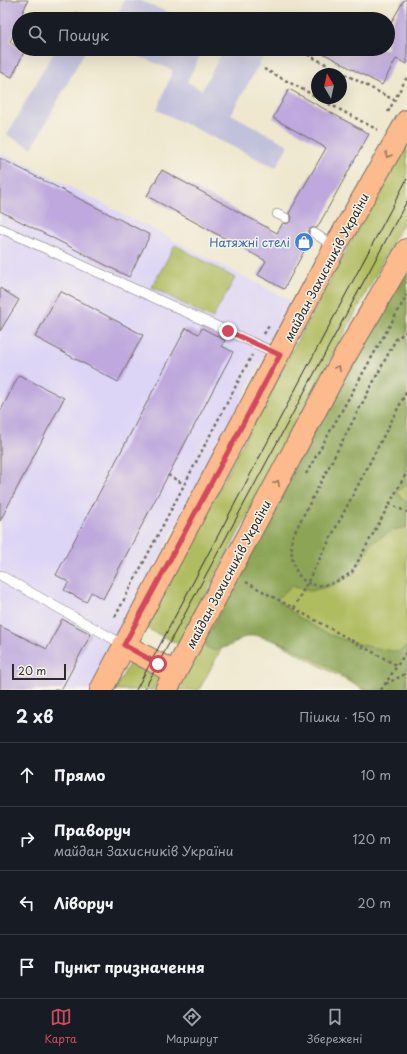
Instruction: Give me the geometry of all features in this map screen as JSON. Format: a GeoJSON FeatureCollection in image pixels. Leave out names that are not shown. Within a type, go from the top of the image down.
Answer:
{"type":"FeatureCollection","features":[{"type":"Feature","properties":{"kind":"main road","name":"майдан Захисників України"},"geometry":{"type":"LineString","coordinates":[[101,690],[280,355],[335,247],[407,121]]}},
{"type":"Feature","properties":{"kind":"main road","name":"майдан Захисників України"},"geometry":{"type":"LineString","coordinates":[[171,681],[338,368],[407,250]]}},
{"type":"Feature","properties":{"kind":"main road"},"geometry":{"type":"LineString","coordinates":[[124,645],[171,681]]}},
{"type":"Feature","properties":{"kind":"lane"},"geometry":{"type":"LineString","coordinates":[[0,228],[280,355]]}},
{"type":"Feature","properties":{"kind":"lane"},"geometry":{"type":"LineString","coordinates":[[314,233],[335,247]]}},
{"type":"Feature","properties":{"kind":"lane"},"geometry":{"type":"LineString","coordinates":[[0,575],[124,645]]}},
{"type":"Feature","properties":{"kind":"path"},"geometry":{"type":"LineString","coordinates":[[310,56],[394,100]]}},
{"type":"Feature","properties":{"kind":"path"},"geometry":{"type":"LineString","coordinates":[[264,69],[311,94]]}},
{"type":"Feature","properties":{"kind":"path"},"geometry":{"type":"LineString","coordinates":[[329,104],[378,130]]}},
{"type":"Feature","properties":{"kind":"path"},"geometry":{"type":"LineString","coordinates":[[407,331],[396,339],[292,537],[290,551],[292,565],[297,574],[307,583],[318,585],[329,584],[341,580],[352,572],[407,472]]}},
{"type":"Feature","properties":{"kind":"path"},"geometry":{"type":"LineString","coordinates":[[294,608],[407,391]]}},
{"type":"Feature","properties":{"kind":"path"},"geometry":{"type":"LineString","coordinates":[[168,475],[184,484]]}},
{"type":"Feature","properties":{"kind":"path"},"geometry":{"type":"LineString","coordinates":[[389,504],[407,512]]}},
{"type":"Feature","properties":{"kind":"path"},"geometry":{"type":"LineString","coordinates":[[245,581],[398,666]]}},
{"type":"Feature","properties":{"kind":"path"},"geometry":{"type":"LineString","coordinates":[[381,690],[407,651]]}},
{"type":"Feature","properties":{"kind":"path"},"geometry":{"type":"LineString","coordinates":[[385,684],[407,673]]}},
{"type":"Feature","properties":{"kind":"shaded area"},"geometry":{"type":"Polygon","coordinates":[[[124,0],[138,0],[168,12],[119,12],[124,0]]]}},
{"type":"Feature","properties":{"kind":"shaded area"},"geometry":{"type":"Polygon","coordinates":[[[51,56],[82,56],[32,148],[7,135],[51,56]]]}},
{"type":"Feature","properties":{"kind":"shaded area"},"geometry":{"type":"Polygon","coordinates":[[[138,56],[200,56],[187,82],[202,90],[220,56],[264,56],[231,114],[288,145],[276,168],[157,110],[173,70],[138,56]]]}},
{"type":"Feature","properties":{"kind":"shaded area"},"geometry":{"type":"Polygon","coordinates":[[[0,153],[28,165],[293,302],[90,690],[0,690],[0,153]]]}},
{"type":"Feature","properties":{"kind":"green space"},"geometry":{"type":"Polygon","coordinates":[[[407,143],[407,216],[179,644],[146,628],[270,391],[391,168],[407,143]]]}},
{"type":"Feature","properties":{"kind":"green space"},"geometry":{"type":"Polygon","coordinates":[[[175,245],[235,278],[212,319],[152,287],[175,245]]]}},
{"type":"Feature","properties":{"kind":"green space"},"geometry":{"type":"Polygon","coordinates":[[[407,274],[407,690],[364,690],[237,620],[199,690],[175,690],[352,356],[407,274]]]}},
{"type":"Feature","properties":{"kind":"green space"},"geometry":{"type":"Polygon","coordinates":[[[407,275],[407,484],[396,492],[407,502],[407,527],[393,530],[371,543],[355,573],[333,585],[310,591],[291,586],[277,599],[305,621],[334,636],[364,645],[399,652],[407,646],[407,690],[372,690],[360,688],[330,667],[285,644],[255,635],[242,638],[231,645],[215,651],[206,647],[206,638],[236,585],[314,433],[340,389],[356,337],[392,285],[407,275]]]}},
{"type":"Feature","properties":{"kind":"green space"},"geometry":{"type":"Polygon","coordinates":[[[130,662],[159,679],[153,690],[115,690],[130,662]]]}},
{"type":"Feature","properties":{"kind":"building"},"geometry":{"type":"Polygon","coordinates":[[[0,0],[28,0],[23,12],[12,12],[12,37],[10,42],[12,44],[12,56],[22,56],[12,77],[0,72],[0,0]]]}},
{"type":"Feature","properties":{"kind":"building"},"geometry":{"type":"Polygon","coordinates":[[[404,0],[407,0],[407,64],[396,59],[382,85],[328,56],[395,56],[395,16],[404,0]]]}},
{"type":"Feature","properties":{"kind":"building"},"geometry":{"type":"Polygon","coordinates":[[[289,89],[311,101],[311,104],[316,104],[369,134],[317,228],[312,228],[309,230],[308,235],[311,238],[284,289],[258,275],[266,261],[147,196],[162,170],[277,233],[283,223],[287,224],[291,221],[292,217],[289,213],[326,148],[273,118],[289,89]]]}},
{"type":"Feature","properties":{"kind":"building"},"geometry":{"type":"Polygon","coordinates":[[[0,158],[150,235],[129,277],[0,211],[0,158]]]}},
{"type":"Feature","properties":{"kind":"building"},"geometry":{"type":"Polygon","coordinates":[[[0,288],[19,300],[0,331],[0,288]]]}},
{"type":"Feature","properties":{"kind":"building"},"geometry":{"type":"Polygon","coordinates":[[[60,291],[143,335],[118,382],[35,337],[60,291]]]}},
{"type":"Feature","properties":{"kind":"building"},"geometry":{"type":"Polygon","coordinates":[[[186,328],[199,334],[202,328],[225,340],[222,346],[233,352],[103,599],[91,592],[86,602],[64,590],[69,582],[56,575],[186,328]]]}},
{"type":"Feature","properties":{"kind":"building"},"geometry":{"type":"Polygon","coordinates":[[[19,375],[64,398],[0,521],[0,412],[19,375]]]}},
{"type":"Feature","properties":{"kind":"building"},"geometry":{"type":"Polygon","coordinates":[[[62,619],[91,634],[61,690],[0,690],[0,626],[47,649],[62,619]]]}},
{"type":"Feature","properties":{"kind":"tram line"},"geometry":{"type":"LineString","coordinates":[[136,690],[407,179]]}},
{"type":"Feature","properties":{"kind":"tram line"},"geometry":{"type":"LineString","coordinates":[[144,690],[407,201]]}},
{"type":"Feature","properties":{"kind":"place","name":"Натяжні стелі"},"geometry":{"type":"Point","coordinates":[304,242]}},
{"type":"Feature","properties":{"kind":"route"},"geometry":{"type":"LineString","coordinates":[[158,664],[124,645],[280,355],[228,331]]}}]}
